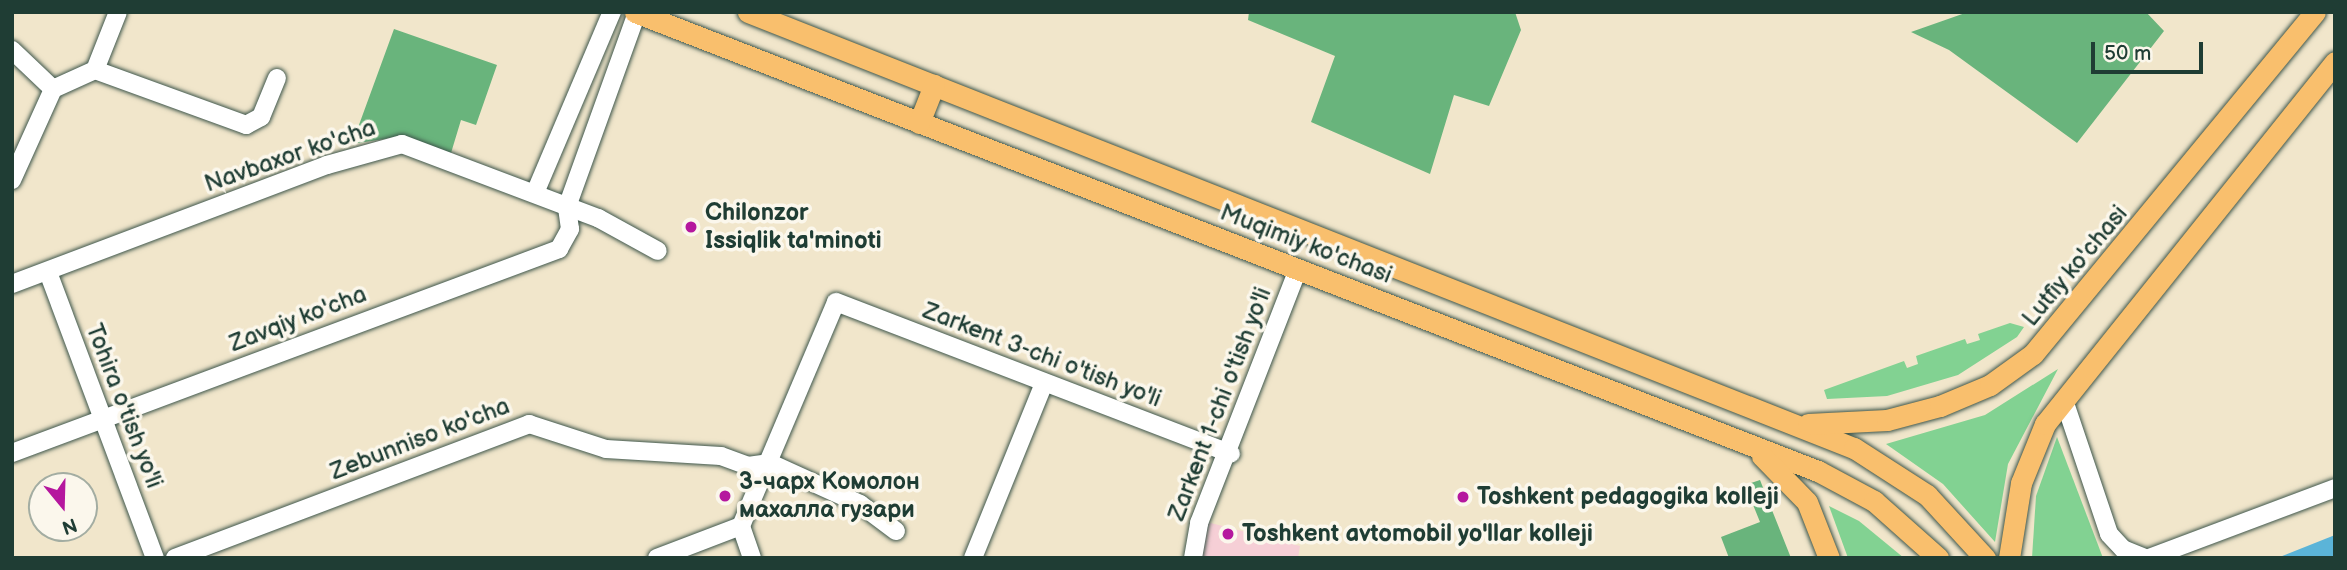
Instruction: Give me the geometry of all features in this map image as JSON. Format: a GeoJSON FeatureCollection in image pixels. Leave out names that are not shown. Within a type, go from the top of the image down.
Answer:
{"type":"FeatureCollection","features":[{"type":"Feature","properties":{"kind":"main road","name":"Muqimiy ko'chasi"},"geometry":{"type":"LineString","coordinates":[[636,12],[1741,440],[1857,490],[1938,558]]}},
{"type":"Feature","properties":{"kind":"main road","name":"Muqimiy ko'chasi"},"geometry":{"type":"LineString","coordinates":[[748,12],[1795,423],[1891,468],[1937,505],[1985,558]]}},
{"type":"Feature","properties":{"kind":"main road","name":"Lutfiy ko'chasi"},"geometry":{"type":"LineString","coordinates":[[1795,423],[1907,415],[1974,393],[2026,360],[2106,273],[2315,12]]}},
{"type":"Feature","properties":{"kind":"main road"},"geometry":{"type":"LineString","coordinates":[[2009,558],[2026,465],[2064,400],[2335,62]]}},
{"type":"Feature","properties":{"kind":"main road"},"geometry":{"type":"LineString","coordinates":[[919,122],[934,85]]}},
{"type":"Feature","properties":{"kind":"main road"},"geometry":{"type":"LineString","coordinates":[[1271,259],[1266,235],[1288,224]]}},
{"type":"Feature","properties":{"kind":"main road"},"geometry":{"type":"LineString","coordinates":[[1741,440],[1801,492],[1829,558]]}},
{"type":"Feature","properties":{"kind":"street"},"geometry":{"type":"LineString","coordinates":[[95,70],[118,12]]}},
{"type":"Feature","properties":{"kind":"street"},"geometry":{"type":"LineString","coordinates":[[535,193],[612,12]]}},
{"type":"Feature","properties":{"kind":"street","name":"Zavqiy ko'cha"},"geometry":{"type":"LineString","coordinates":[[12,453],[559,249],[570,229],[566,207],[636,12]]}},
{"type":"Feature","properties":{"kind":"street"},"geometry":{"type":"LineString","coordinates":[[12,50],[52,89]]}},
{"type":"Feature","properties":{"kind":"street"},"geometry":{"type":"LineString","coordinates":[[12,180],[52,89],[95,70],[246,125],[261,117],[277,78]]}},
{"type":"Feature","properties":{"kind":"street","name":"Navbaxor ko'cha"},"geometry":{"type":"LineString","coordinates":[[12,284],[327,165],[402,144],[535,193],[658,251]]}},
{"type":"Feature","properties":{"kind":"street","name":"Zarkent 1-chi o'tish yo'li"},"geometry":{"type":"LineString","coordinates":[[1192,558],[1199,523],[1231,454],[1298,269]]}},
{"type":"Feature","properties":{"kind":"street","name":"Tohira o'tish yo'li"},"geometry":{"type":"LineString","coordinates":[[48,272],[155,558]]}},
{"type":"Feature","properties":{"kind":"street","name":"Zarkent 3-chi o'tish yo'li"},"geometry":{"type":"LineString","coordinates":[[770,463],[836,302],[1231,454]]}},
{"type":"Feature","properties":{"kind":"street"},"geometry":{"type":"LineString","coordinates":[[973,558],[1044,383]]}},
{"type":"Feature","properties":{"kind":"street"},"geometry":{"type":"LineString","coordinates":[[2064,400],[2109,534],[2123,549],[2150,557],[2335,488]]}},
{"type":"Feature","properties":{"kind":"street","name":"Zebunniso ko'cha"},"geometry":{"type":"LineString","coordinates":[[175,558],[529,424],[606,449],[721,456],[748,466],[770,463]]}},
{"type":"Feature","properties":{"kind":"street"},"geometry":{"type":"LineString","coordinates":[[752,558],[741,526],[770,463],[860,504],[896,531]]}},
{"type":"Feature","properties":{"kind":"street"},"geometry":{"type":"LineString","coordinates":[[657,558],[741,526]]}},
{"type":"Feature","properties":{"kind":"shaded area","name":"Toshkent avtomobil yo'llar kolleji"},"geometry":{"type":"Polygon","coordinates":[[[1207,522],[1300,546],[1298,558],[1197,558],[1207,522]]]}},
{"type":"Feature","properties":{"kind":"green space"},"geometry":{"type":"Polygon","coordinates":[[[1249,12],[1515,12],[1521,30],[1489,106],[1454,95],[1430,174],[1311,122],[1335,56],[1248,20],[1249,12]]]}},
{"type":"Feature","properties":{"kind":"green space"},"geometry":{"type":"Polygon","coordinates":[[[1968,12],[2146,12],[2164,31],[2077,143],[1949,50],[1911,32],[1968,12]]]}},
{"type":"Feature","properties":{"kind":"green space"},"geometry":{"type":"Polygon","coordinates":[[[394,29],[497,65],[476,125],[461,120],[451,153],[397,137],[352,144],[394,29]]]}},
{"type":"Feature","properties":{"kind":"green space"},"geometry":{"type":"Polygon","coordinates":[[[2010,323],[2024,327],[2017,337],[1958,375],[1887,396],[1827,399],[1824,390],[1904,361],[1907,368],[1918,364],[1916,356],[1965,339],[1967,344],[1980,340],[1978,334],[2010,323]]]}},
{"type":"Feature","properties":{"kind":"green space"},"geometry":{"type":"Polygon","coordinates":[[[2058,369],[2008,464],[1995,542],[1943,484],[1886,444],[1985,415],[2058,369]]]}},
{"type":"Feature","properties":{"kind":"green space"},"geometry":{"type":"Polygon","coordinates":[[[2057,437],[2103,558],[2032,558],[2036,496],[2057,437]]]}},
{"type":"Feature","properties":{"kind":"green space"},"geometry":{"type":"Polygon","coordinates":[[[1760,480],[1791,558],[1729,558],[1721,537],[1760,522],[1745,485],[1760,480]]]}},
{"type":"Feature","properties":{"kind":"green space"},"geometry":{"type":"Polygon","coordinates":[[[1829,506],[1859,521],[1904,558],[1848,558],[1829,506]]]}},
{"type":"Feature","properties":{"kind":"water"},"geometry":{"type":"Polygon","coordinates":[[[2335,535],[2335,558],[2277,558],[2335,535]]]}},
{"type":"Feature","properties":{"kind":"place","name":"Chilonzor Issiqlik ta'minoti"},"geometry":{"type":"Point","coordinates":[691,227]}},
{"type":"Feature","properties":{"kind":"place","name":"3-чарх Комолон махалла гузари"},"geometry":{"type":"Point","coordinates":[725,496]}},
{"type":"Feature","properties":{"kind":"place","name":"Toshkent pedagogika kolleji"},"geometry":{"type":"Point","coordinates":[1463,497]}},
{"type":"Feature","properties":{"kind":"place","name":"Toshkent avtomobil yo'llar kolleji"},"geometry":{"type":"Point","coordinates":[1228,534]}}]}
